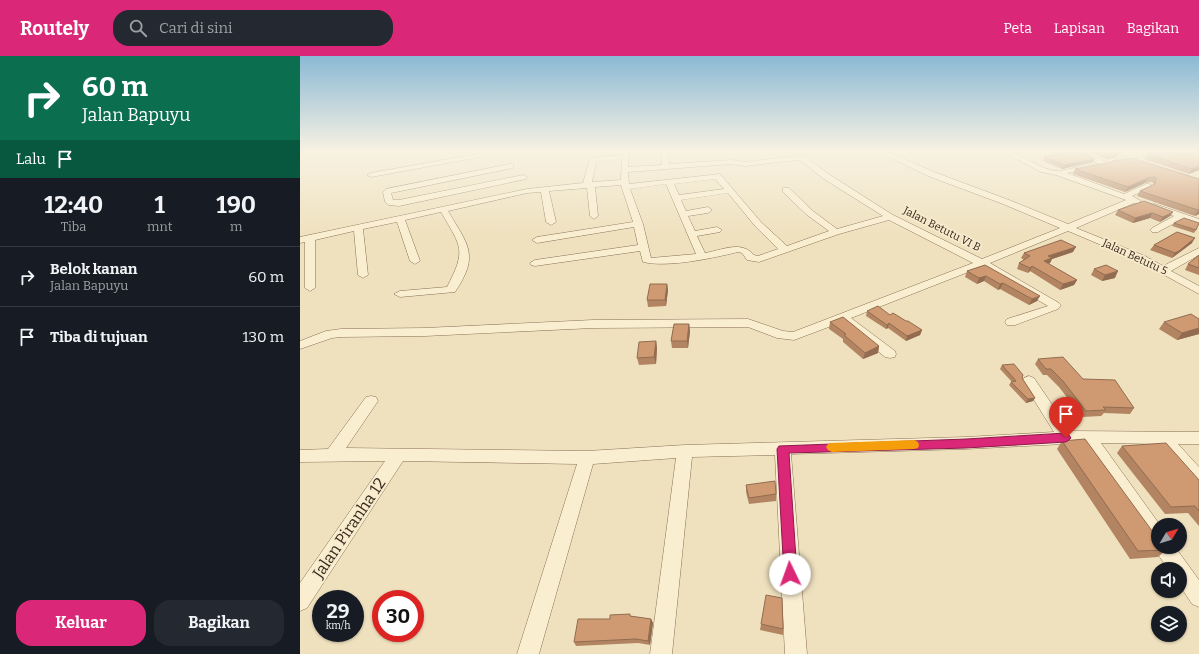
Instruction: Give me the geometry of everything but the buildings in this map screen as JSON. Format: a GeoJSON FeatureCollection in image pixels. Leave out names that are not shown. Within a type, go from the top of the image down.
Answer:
{"type":"FeatureCollection","features":[{"type":"Feature","properties":{"kind":"street"},"geometry":{"type":"LineString","coordinates":[[443,180],[389,191],[387,192],[389,202],[399,203],[509,180]]}},
{"type":"Feature","properties":{"kind":"street"},"geometry":{"type":"LineString","coordinates":[[521,180],[520,182],[527,191]]}},
{"type":"Feature","properties":{"kind":"street"},"geometry":{"type":"LineString","coordinates":[[590,180],[589,184],[594,216]]}},
{"type":"Feature","properties":{"kind":"street"},"geometry":{"type":"LineString","coordinates":[[625,180],[647,260],[739,249],[745,251],[751,258],[759,259],[836,232],[890,217]]}},
{"type":"Feature","properties":{"kind":"street"},"geometry":{"type":"LineString","coordinates":[[310,288],[305,239],[527,191],[589,184],[625,184],[686,180]]}},
{"type":"Feature","properties":{"kind":"street"},"geometry":{"type":"LineString","coordinates":[[720,180],[758,224],[785,250]]}},
{"type":"Feature","properties":{"kind":"street","name":"Jalan Betutu VI B"},"geometry":{"type":"LineString","coordinates":[[834,180],[890,217],[982,263],[1055,305],[1049,310],[1011,322]]}},
{"type":"Feature","properties":{"kind":"street","name":"Jalan Betutu 5"},"geometry":{"type":"LineString","coordinates":[[946,180],[1070,228],[1141,258],[1199,291]]}},
{"type":"Feature","properties":{"kind":"street"},"geometry":{"type":"LineString","coordinates":[[1077,180],[1199,222]]}},
{"type":"Feature","properties":{"kind":"street"},"geometry":{"type":"LineString","coordinates":[[669,182],[700,253]]}},
{"type":"Feature","properties":{"kind":"street"},"geometry":{"type":"LineString","coordinates":[[300,345],[330,334],[341,333],[425,332],[593,324],[748,323],[759,325],[785,337],[794,336],[1070,228],[1149,186]]}},
{"type":"Feature","properties":{"kind":"street"},"geometry":{"type":"LineString","coordinates":[[544,189],[551,222]]}},
{"type":"Feature","properties":{"kind":"street"},"geometry":{"type":"LineString","coordinates":[[675,198],[728,190]]}},
{"type":"Feature","properties":{"kind":"street"},"geometry":{"type":"LineString","coordinates":[[786,190],[810,213],[836,232]]}},
{"type":"Feature","properties":{"kind":"street"},"geometry":{"type":"LineString","coordinates":[[400,294],[451,290],[465,259],[465,252],[462,243],[443,209]]}},
{"type":"Feature","properties":{"kind":"street"},"geometry":{"type":"LineString","coordinates":[[683,214],[708,210]]}},
{"type":"Feature","properties":{"kind":"street"},"geometry":{"type":"LineString","coordinates":[[1156,230],[1181,216]]}},
{"type":"Feature","properties":{"kind":"street"},"geometry":{"type":"LineString","coordinates":[[400,219],[415,262]]}},
{"type":"Feature","properties":{"kind":"street"},"geometry":{"type":"LineString","coordinates":[[537,240],[638,224]]}},
{"type":"Feature","properties":{"kind":"street"},"geometry":{"type":"LineString","coordinates":[[358,228],[363,276]]}},
{"type":"Feature","properties":{"kind":"street"},"geometry":{"type":"LineString","coordinates":[[693,234],[717,230]]}},
{"type":"Feature","properties":{"kind":"street"},"geometry":{"type":"LineString","coordinates":[[536,263],[644,247]]}},
{"type":"Feature","properties":{"kind":"street"},"geometry":{"type":"LineString","coordinates":[[1164,270],[1199,251]]}},
{"type":"Feature","properties":{"kind":"street"},"geometry":{"type":"LineString","coordinates":[[843,316],[890,354]]}},
{"type":"Feature","properties":{"kind":"street"},"geometry":{"type":"LineString","coordinates":[[1028,381],[1066,438]]}},
{"type":"Feature","properties":{"kind":"street"},"geometry":{"type":"LineString","coordinates":[[332,455],[371,401]]}},
{"type":"Feature","properties":{"kind":"street"},"geometry":{"type":"LineString","coordinates":[[300,456],[398,455],[587,458],[685,451],[966,443],[1066,438],[1199,438]]}},
{"type":"Feature","properties":{"kind":"street"},"geometry":{"type":"LineString","coordinates":[[1089,438],[1151,528]]}},
{"type":"Feature","properties":{"kind":"street"},"geometry":{"type":"LineString","coordinates":[[1164,438],[1199,479]]}},
{"type":"Feature","properties":{"kind":"street"},"geometry":{"type":"LineString","coordinates":[[783,449],[796,654]]}},
{"type":"Feature","properties":{"kind":"street"},"geometry":{"type":"LineString","coordinates":[[661,654],[685,451]]}},
{"type":"Feature","properties":{"kind":"street","name":"Jalan Piranha 12"},"geometry":{"type":"LineString","coordinates":[[300,601],[398,455]]}},
{"type":"Feature","properties":{"kind":"street"},"geometry":{"type":"LineString","coordinates":[[528,654],[587,458]]}},
{"type":"Feature","properties":{"kind":"street"},"geometry":{"type":"LineString","coordinates":[[1187,579],[1199,597]]}},
{"type":"Feature","properties":{"kind":"slow traffic"},"geometry":{"type":"LineString","coordinates":[[832,447],[914,445]]}},
{"type":"Feature","properties":{"kind":"route"},"geometry":{"type":"LineString","coordinates":[[790,574],[783,449],[1066,438]]}}]}
